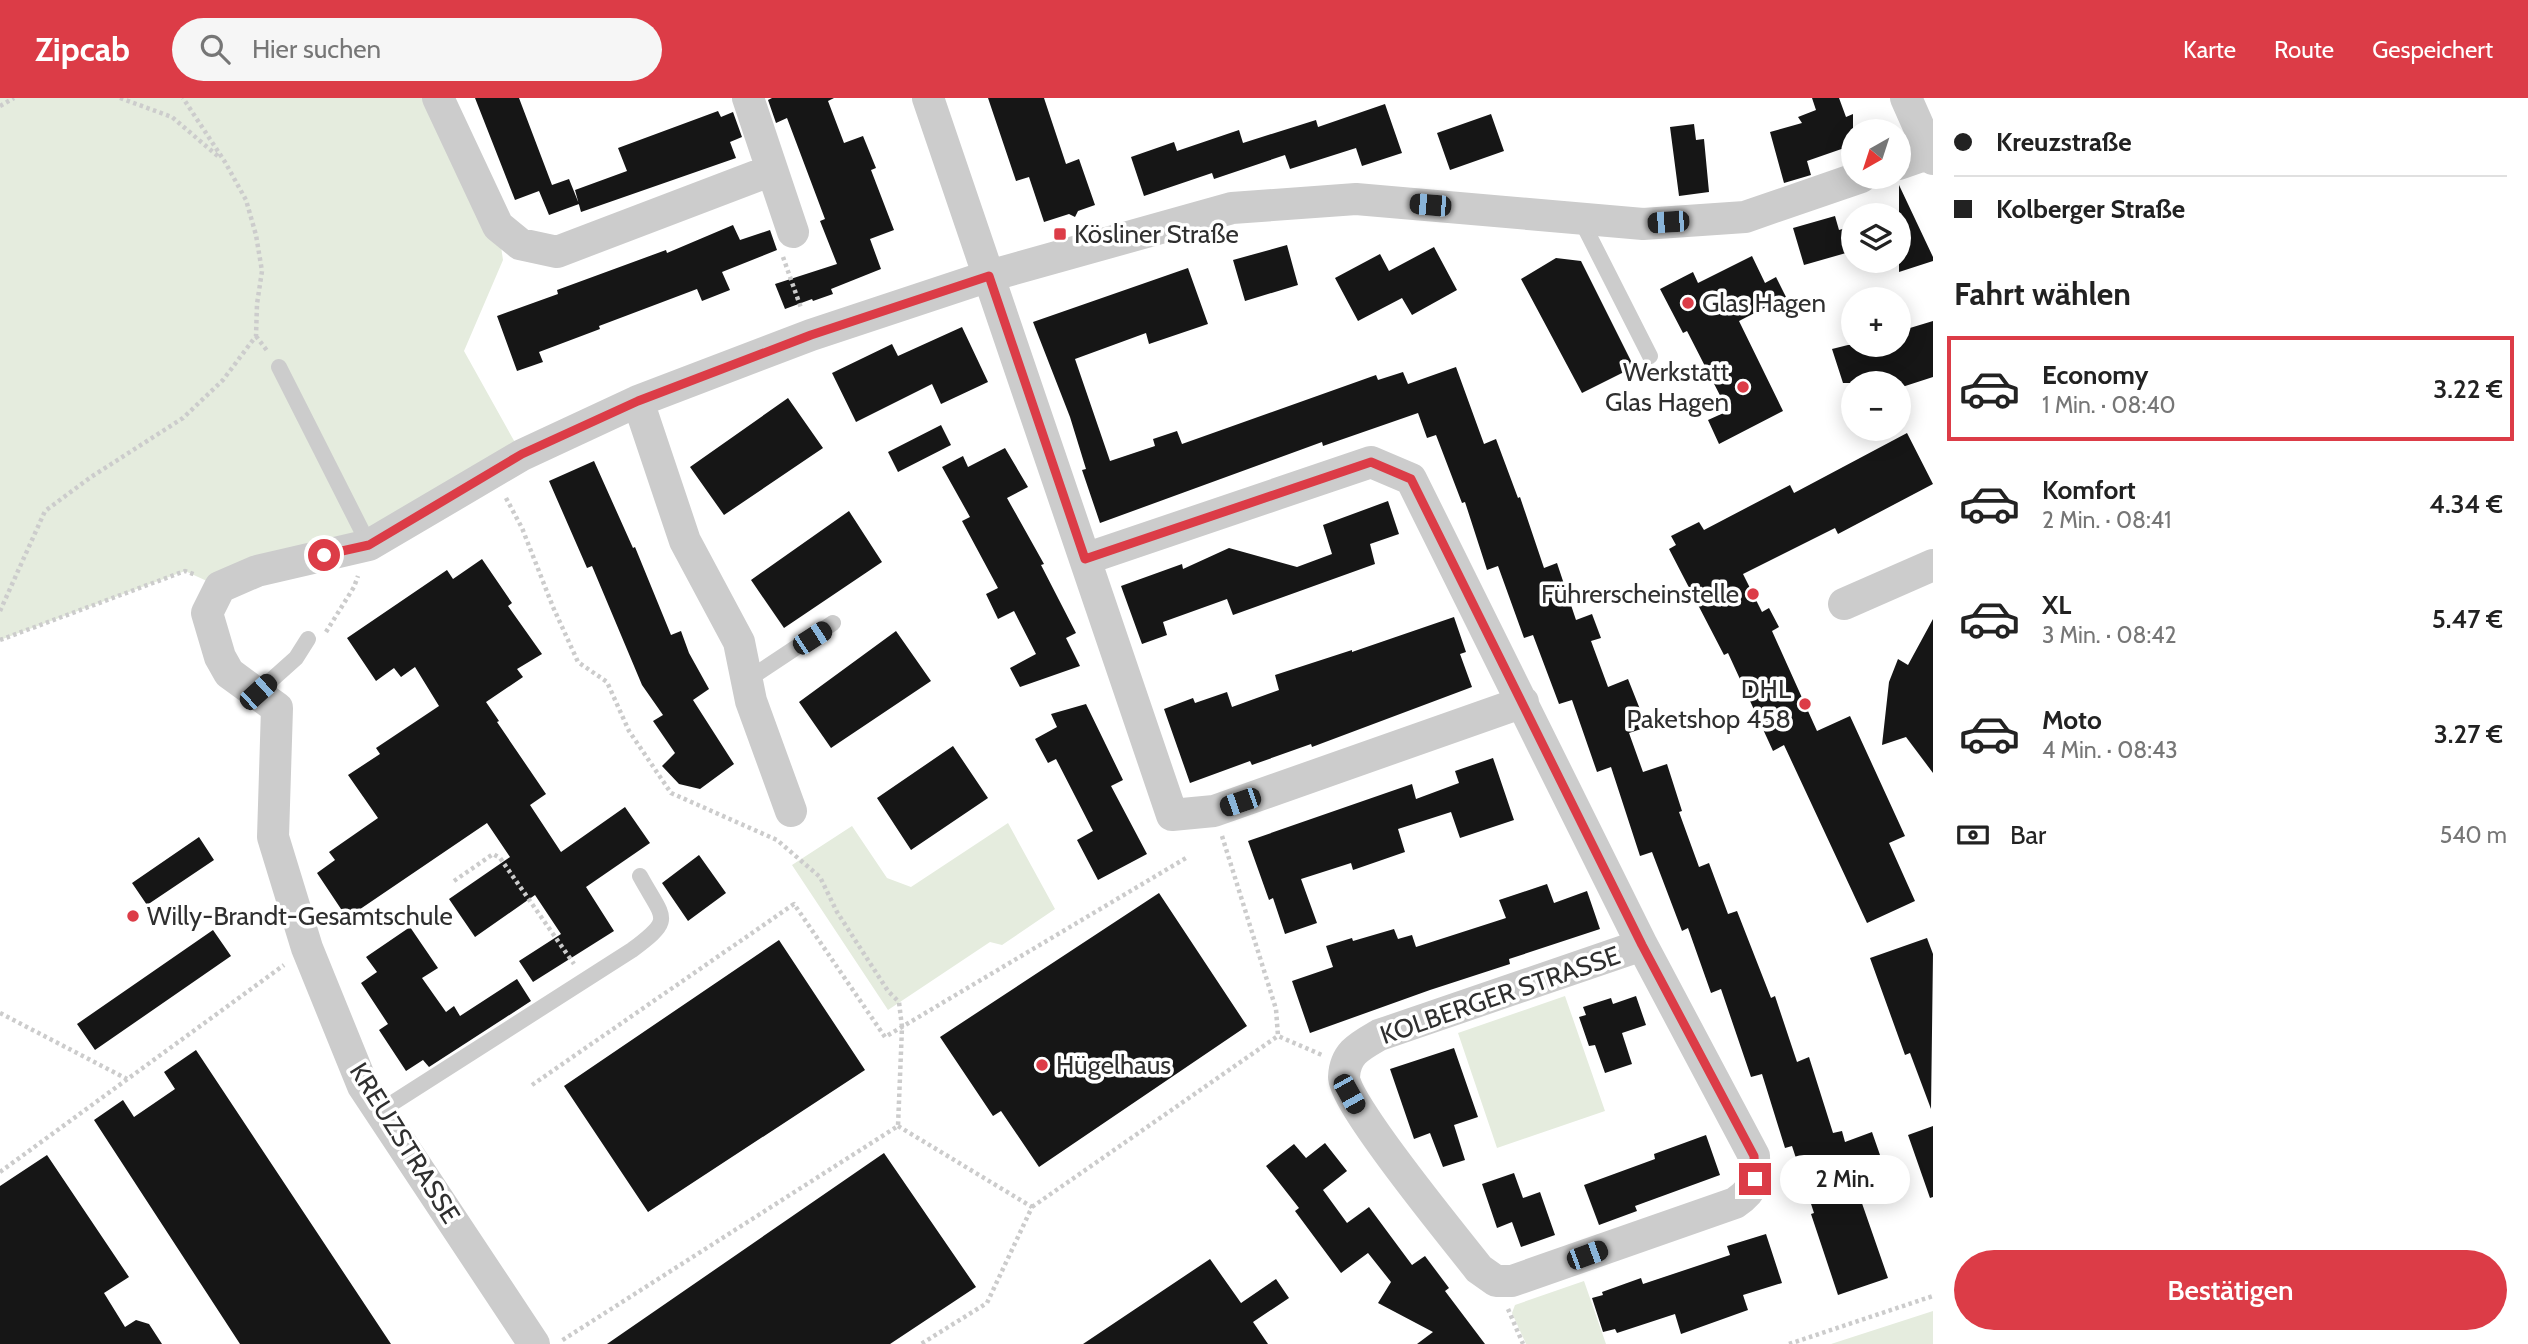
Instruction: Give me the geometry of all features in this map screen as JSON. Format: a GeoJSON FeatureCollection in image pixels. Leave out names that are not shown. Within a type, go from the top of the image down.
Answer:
{"type":"FeatureCollection","features":[{"type":"Feature","properties":{"kind":"street"},"geometry":{"type":"LineString","coordinates":[[438,98],[498,226],[520,244],[557,252],[772,170]]}},
{"type":"Feature","properties":{"kind":"street"},"geometry":{"type":"LineString","coordinates":[[748,98],[789,220]]}},
{"type":"Feature","properties":{"kind":"street"},"geometry":{"type":"LineString","coordinates":[[928,98],[1172,815],[1214,811],[1523,702]]}},
{"type":"Feature","properties":{"kind":"street"},"geometry":{"type":"LineString","coordinates":[[1906,98],[1932,154],[1911,160]]}},
{"type":"Feature","properties":{"kind":"street"},"geometry":{"type":"LineString","coordinates":[[220,587],[257,571],[369,545],[522,454],[638,401],[811,335],[989,276],[1232,208],[1356,199],[1643,224],[1745,217],[1841,184]]}},
{"type":"Feature","properties":{"kind":"street"},"geometry":{"type":"LineString","coordinates":[[638,401],[685,541],[739,642],[751,701],[792,811]]}},
{"type":"Feature","properties":{"kind":"street","name":"KOLBERGER STRASSE"},"geometry":{"type":"LineString","coordinates":[[1085,559],[1371,462],[1411,479],[1642,945],[1754,1156],[1755,1179],[1747,1194],[1735,1203],[1512,1281],[1496,1281],[1479,1269],[1362,1116],[1343,1081],[1346,1066],[1354,1049],[1379,1035],[1642,945]]}},
{"type":"Feature","properties":{"kind":"street"},"geometry":{"type":"LineString","coordinates":[[1844,604],[1933,565]]}},
{"type":"Feature","properties":{"kind":"street","name":"KREUZSTRASSE"},"geometry":{"type":"LineString","coordinates":[[220,587],[208,612],[220,657],[229,673],[277,708],[273,837],[307,948],[363,1086],[534,1344]]}},
{"type":"Feature","properties":{"kind":"lane"},"geometry":{"type":"LineString","coordinates":[[1580,218],[1650,356]]}},
{"type":"Feature","properties":{"kind":"lane"},"geometry":{"type":"LineString","coordinates":[[279,367],[369,545]]}},
{"type":"Feature","properties":{"kind":"lane"},"geometry":{"type":"LineString","coordinates":[[747,680],[834,624]]}},
{"type":"Feature","properties":{"kind":"lane"},"geometry":{"type":"LineString","coordinates":[[258,692],[296,658],[308,639]]}},
{"type":"Feature","properties":{"kind":"lane"},"geometry":{"type":"LineString","coordinates":[[380,1111],[585,981],[655,933],[662,925],[662,915],[640,876]]}},
{"type":"Feature","properties":{"kind":"path"},"geometry":{"type":"LineString","coordinates":[[0,106],[14,98]]}},
{"type":"Feature","properties":{"kind":"path"},"geometry":{"type":"LineString","coordinates":[[120,98],[172,117],[226,162]]}},
{"type":"Feature","properties":{"kind":"path"},"geometry":{"type":"LineString","coordinates":[[0,611],[45,511],[91,477],[183,418],[223,380],[256,337],[262,271],[246,200],[226,162],[183,98]]}},
{"type":"Feature","properties":{"kind":"path"},"geometry":{"type":"LineString","coordinates":[[789,220],[775,233],[811,335]]}},
{"type":"Feature","properties":{"kind":"path"},"geometry":{"type":"LineString","coordinates":[[492,472],[522,528],[578,662],[607,682],[629,731],[671,793],[776,840],[820,877],[837,912],[888,990],[899,1002],[902,1027],[898,1126]]}},
{"type":"Feature","properties":{"kind":"path"},"geometry":{"type":"LineString","coordinates":[[308,639],[319,643],[354,587],[369,545]]}},
{"type":"Feature","properties":{"kind":"path"},"geometry":{"type":"LineString","coordinates":[[0,640],[185,570],[220,587]]}},
{"type":"Feature","properties":{"kind":"path"},"geometry":{"type":"LineString","coordinates":[[1214,811],[1276,1009],[1278,1036]]}},
{"type":"Feature","properties":{"kind":"path"},"geometry":{"type":"LineString","coordinates":[[454,881],[493,854],[500,858],[585,981]]}},
{"type":"Feature","properties":{"kind":"path"},"geometry":{"type":"LineString","coordinates":[[532,1085],[794,904],[885,1037],[1186,858]]}},
{"type":"Feature","properties":{"kind":"path"},"geometry":{"type":"LineString","coordinates":[[0,1172],[307,948]]}},
{"type":"Feature","properties":{"kind":"path"},"geometry":{"type":"LineString","coordinates":[[0,1013],[127,1079]]}},
{"type":"Feature","properties":{"kind":"path"},"geometry":{"type":"LineString","coordinates":[[1278,1036],[1346,1066]]}},
{"type":"Feature","properties":{"kind":"path"},"geometry":{"type":"LineString","coordinates":[[921,1344],[987,1303],[1032,1207],[1278,1036]]}},
{"type":"Feature","properties":{"kind":"path"},"geometry":{"type":"LineString","coordinates":[[898,1126],[1032,1207]]}},
{"type":"Feature","properties":{"kind":"path"},"geometry":{"type":"LineString","coordinates":[[556,1344],[898,1126]]}},
{"type":"Feature","properties":{"kind":"path"},"geometry":{"type":"LineString","coordinates":[[1789,1344],[1933,1296]]}},
{"type":"Feature","properties":{"kind":"shaded area"},"geometry":{"type":"Polygon","coordinates":[[[0,98],[438,98],[498,226],[503,260],[464,351],[522,455],[369,545],[220,587],[185,571],[0,640],[0,98]]]}},
{"type":"Feature","properties":{"kind":"shaded area"},"geometry":{"type":"Polygon","coordinates":[[[1008,823],[1055,909],[1002,945],[990,942],[888,1010],[792,865],[852,826],[887,878],[911,887],[1008,823]]]}},
{"type":"Feature","properties":{"kind":"shaded area"},"geometry":{"type":"Polygon","coordinates":[[[1565,996],[1605,1111],[1497,1148],[1458,1033],[1565,996]]]}},
{"type":"Feature","properties":{"kind":"shaded area"},"geometry":{"type":"Polygon","coordinates":[[[1584,1281],[1606,1344],[1526,1344],[1512,1313],[1515,1305],[1584,1281]]]}},
{"type":"Feature","properties":{"kind":"shaded area"},"geometry":{"type":"Polygon","coordinates":[[[1933,1311],[1933,1344],[1831,1344],[1933,1311]]]}},
{"type":"Feature","properties":{"kind":"building"},"geometry":{"type":"Polygon","coordinates":[[[475,98],[519,98],[552,185],[569,179],[579,204],[549,215],[539,191],[515,200],[475,98]]]}},
{"type":"Feature","properties":{"kind":"building"},"geometry":{"type":"Polygon","coordinates":[[[834,98],[828,101],[844,143],[863,136],[876,168],[871,170],[894,230],[870,239],[881,269],[831,289],[833,294],[785,309],[775,284],[837,264],[820,221],[825,219],[787,118],[776,123],[768,100],[834,98]]]}},
{"type":"Feature","properties":{"kind":"building"},"geometry":{"type":"Polygon","coordinates":[[[988,98],[1044,98],[1066,164],[1079,159],[1095,205],[1078,211],[1075,217],[1069,214],[1044,222],[1029,177],[1016,181],[988,98]]]}},
{"type":"Feature","properties":{"kind":"building"},"geometry":{"type":"Polygon","coordinates":[[[1812,98],[1839,98],[1846,117],[1853,114],[1853,119],[1841,119],[1841,149],[1807,161],[1811,175],[1784,183],[1770,132],[1802,123],[1798,117],[1816,110],[1812,98]]]}},
{"type":"Feature","properties":{"kind":"building"},"geometry":{"type":"Polygon","coordinates":[[[1385,104],[1402,153],[1362,166],[1356,148],[1290,169],[1285,155],[1214,179],[1212,173],[1144,196],[1131,157],[1174,142],[1177,151],[1239,130],[1243,143],[1316,120],[1318,127],[1385,104]]]}},
{"type":"Feature","properties":{"kind":"building"},"geometry":{"type":"Polygon","coordinates":[[[718,111],[721,117],[733,112],[742,137],[730,142],[736,158],[581,212],[575,190],[627,171],[618,148],[718,111]]]}},
{"type":"Feature","properties":{"kind":"building"},"geometry":{"type":"Polygon","coordinates":[[[1491,114],[1504,151],[1450,170],[1437,133],[1491,114]]]}},
{"type":"Feature","properties":{"kind":"building"},"geometry":{"type":"Polygon","coordinates":[[[1694,124],[1696,140],[1704,139],[1709,192],[1679,196],[1670,127],[1694,124]]]}},
{"type":"Feature","properties":{"kind":"building"},"geometry":{"type":"Polygon","coordinates":[[[1899,189],[1901,189],[1908,203],[1899,203],[1899,189]]]}},
{"type":"Feature","properties":{"kind":"building"},"geometry":{"type":"Polygon","coordinates":[[[1911,210],[1933,257],[1933,261],[1911,268],[1911,210]]]}},
{"type":"Feature","properties":{"kind":"building"},"geometry":{"type":"Polygon","coordinates":[[[1835,216],[1841,229],[1841,254],[1804,265],[1793,228],[1835,216]]]}},
{"type":"Feature","properties":{"kind":"building"},"geometry":{"type":"Polygon","coordinates":[[[733,225],[740,240],[770,230],[777,250],[722,272],[730,290],[702,301],[697,289],[599,326],[600,329],[539,352],[543,362],[517,371],[497,316],[558,294],[557,290],[666,250],[667,253],[733,225]]]}},
{"type":"Feature","properties":{"kind":"building"},"geometry":{"type":"Polygon","coordinates":[[[1287,245],[1298,285],[1245,301],[1233,260],[1287,245]]]}},
{"type":"Feature","properties":{"kind":"building"},"geometry":{"type":"Polygon","coordinates":[[[1434,247],[1457,290],[1412,315],[1402,298],[1358,321],[1335,278],[1380,254],[1389,271],[1434,247]]]}},
{"type":"Feature","properties":{"kind":"building"},"geometry":{"type":"Polygon","coordinates":[[[1752,256],[1765,283],[1776,277],[1786,297],[1739,321],[1783,411],[1719,444],[1708,420],[1728,411],[1687,331],[1683,333],[1660,289],[1693,272],[1698,283],[1752,256]]]}},
{"type":"Feature","properties":{"kind":"building"},"geometry":{"type":"Polygon","coordinates":[[[1556,258],[1581,261],[1634,367],[1582,393],[1521,279],[1556,258]]]}},
{"type":"Feature","properties":{"kind":"building"},"geometry":{"type":"Polygon","coordinates":[[[1188,268],[1208,324],[1149,344],[1146,333],[1075,359],[1110,461],[1155,446],[1153,439],[1177,431],[1182,444],[1376,375],[1378,380],[1403,372],[1408,384],[1456,367],[1484,444],[1496,439],[1518,498],[1520,497],[1544,568],[1557,563],[1576,620],[1592,614],[1601,638],[1591,641],[1608,687],[1628,679],[1647,727],[1629,733],[1643,772],[1667,764],[1682,811],[1679,812],[1699,867],[1709,863],[1728,914],[1737,911],[1771,998],[1775,996],[1797,1062],[1809,1057],[1833,1133],[1842,1131],[1845,1142],[1872,1132],[1880,1155],[1849,1166],[1888,1278],[1838,1295],[1792,1146],[1785,1148],[1762,1074],[1751,1077],[1721,989],[1711,993],[1688,928],[1682,931],[1652,852],[1640,856],[1611,767],[1597,772],[1572,700],[1559,704],[1533,635],[1524,638],[1498,566],[1487,570],[1465,502],[1462,503],[1436,435],[1427,438],[1418,413],[1323,446],[1322,442],[1100,523],[1082,470],[1086,469],[1070,417],[1033,322],[1188,268]]]}},
{"type":"Feature","properties":{"kind":"building"},"geometry":{"type":"Polygon","coordinates":[[[1933,321],[1933,377],[1911,384],[1911,371],[1841,371],[1841,377],[1832,349],[1841,347],[1841,357],[1911,357],[1911,328],[1933,321]]]}},
{"type":"Feature","properties":{"kind":"building"},"geometry":{"type":"Polygon","coordinates":[[[962,327],[988,382],[941,404],[932,384],[856,422],[832,373],[892,344],[898,356],[962,327]]]}},
{"type":"Feature","properties":{"kind":"building"},"geometry":{"type":"Polygon","coordinates":[[[788,398],[823,448],[724,515],[690,467],[788,398]]]}},
{"type":"Feature","properties":{"kind":"building"},"geometry":{"type":"Polygon","coordinates":[[[941,425],[951,445],[898,472],[888,452],[941,425]]]}},
{"type":"Feature","properties":{"kind":"building"},"geometry":{"type":"Polygon","coordinates":[[[1892,441],[1911,441],[1933,484],[1838,534],[1835,528],[1743,574],[1762,612],[1769,608],[1779,627],[1772,631],[1817,731],[1850,716],[1905,836],[1889,843],[1915,901],[1867,923],[1784,745],[1773,751],[1728,653],[1724,655],[1669,549],[1676,545],[1671,536],[1699,522],[1704,530],[1790,485],[1794,493],[1892,441]]]}},
{"type":"Feature","properties":{"kind":"building"},"geometry":{"type":"Polygon","coordinates":[[[1005,448],[1028,487],[1007,498],[1044,564],[1041,565],[1076,633],[1066,638],[1080,666],[1020,687],[1010,668],[1036,654],[1014,611],[998,619],[986,594],[998,588],[962,521],[970,517],[942,467],[963,456],[968,467],[1005,448]]]}},
{"type":"Feature","properties":{"kind":"building"},"geometry":{"type":"Polygon","coordinates":[[[594,461],[633,548],[635,547],[671,635],[681,631],[689,653],[709,689],[693,700],[734,764],[700,789],[679,784],[662,766],[675,753],[653,721],[663,715],[642,685],[592,566],[587,568],[549,481],[594,461]]]}},
{"type":"Feature","properties":{"kind":"building"},"geometry":{"type":"Polygon","coordinates":[[[1388,501],[1399,534],[1370,544],[1375,564],[1233,615],[1227,599],[1163,622],[1167,635],[1142,644],[1121,586],[1182,564],[1183,569],[1229,548],[1297,567],[1332,554],[1323,525],[1388,501]]]}},
{"type":"Feature","properties":{"kind":"building"},"geometry":{"type":"Polygon","coordinates":[[[849,511],[882,562],[784,628],[751,580],[849,511]]]}},
{"type":"Feature","properties":{"kind":"building"},"geometry":{"type":"Polygon","coordinates":[[[482,559],[512,603],[508,606],[542,654],[517,669],[523,677],[486,702],[546,794],[530,805],[561,852],[625,807],[650,843],[586,887],[614,931],[533,982],[519,961],[561,934],[535,895],[475,937],[449,899],[510,857],[487,823],[347,918],[317,873],[335,860],[329,852],[378,818],[348,775],[380,754],[376,748],[439,706],[415,667],[401,677],[394,668],[376,681],[347,638],[447,570],[453,579],[482,559]]]}},
{"type":"Feature","properties":{"kind":"building"},"geometry":{"type":"Polygon","coordinates":[[[1454,617],[1466,652],[1460,654],[1472,687],[1312,747],[1311,744],[1252,765],[1250,761],[1190,783],[1164,709],[1193,698],[1195,703],[1227,692],[1232,707],[1279,690],[1275,675],[1454,617]]]}},
{"type":"Feature","properties":{"kind":"building"},"geometry":{"type":"Polygon","coordinates":[[[1933,619],[1933,773],[1906,737],[1882,745],[1889,682],[1898,659],[1908,665],[1933,619]]]}},
{"type":"Feature","properties":{"kind":"building"},"geometry":{"type":"Polygon","coordinates":[[[896,631],[931,681],[831,748],[799,702],[896,631]]]}},
{"type":"Feature","properties":{"kind":"building"},"geometry":{"type":"Polygon","coordinates":[[[1086,704],[1123,780],[1111,786],[1147,854],[1098,880],[1077,840],[1093,831],[1056,759],[1048,763],[1035,739],[1057,727],[1051,714],[1086,704]]]}},
{"type":"Feature","properties":{"kind":"building"},"geometry":{"type":"Polygon","coordinates":[[[953,746],[988,798],[911,850],[877,798],[953,746]]]}},
{"type":"Feature","properties":{"kind":"building"},"geometry":{"type":"Polygon","coordinates":[[[1493,758],[1514,820],[1460,838],[1451,812],[1398,829],[1405,852],[1353,870],[1351,863],[1301,879],[1317,923],[1285,934],[1273,898],[1269,900],[1248,841],[1412,784],[1416,799],[1459,783],[1455,771],[1493,758]]]}},
{"type":"Feature","properties":{"kind":"building"},"geometry":{"type":"Polygon","coordinates":[[[199,837],[214,860],[147,905],[132,883],[199,837]]]}},
{"type":"Feature","properties":{"kind":"building"},"geometry":{"type":"Polygon","coordinates":[[[699,855],[726,893],[688,921],[662,883],[699,855]]]}},
{"type":"Feature","properties":{"kind":"building"},"geometry":{"type":"Polygon","coordinates":[[[1547,884],[1554,903],[1587,891],[1600,929],[1509,959],[1510,964],[1310,1033],[1292,981],[1333,967],[1326,946],[1394,929],[1398,939],[1412,935],[1416,947],[1506,918],[1499,900],[1547,884]]]}},
{"type":"Feature","properties":{"kind":"building"},"geometry":{"type":"Polygon","coordinates":[[[1159,893],[1247,1026],[1039,1167],[1001,1111],[993,1116],[940,1037],[1159,893]]]}},
{"type":"Feature","properties":{"kind":"building"},"geometry":{"type":"Polygon","coordinates":[[[410,927],[438,968],[422,978],[446,1012],[454,1006],[460,1016],[517,979],[531,1001],[429,1067],[423,1060],[406,1071],[379,1030],[388,1024],[361,983],[377,972],[366,957],[410,927]]]}},
{"type":"Feature","properties":{"kind":"building"},"geometry":{"type":"Polygon","coordinates":[[[213,930],[231,956],[95,1050],[77,1024],[213,930]]]}},
{"type":"Feature","properties":{"kind":"building"},"geometry":{"type":"Polygon","coordinates":[[[1927,938],[1933,954],[1931,1109],[1910,1053],[1905,1055],[1870,958],[1927,938]]]}},
{"type":"Feature","properties":{"kind":"building"},"geometry":{"type":"Polygon","coordinates":[[[779,940],[865,1070],[648,1212],[564,1086],[779,940]]]}},
{"type":"Feature","properties":{"kind":"building"},"geometry":{"type":"Polygon","coordinates":[[[1636,996],[1646,1025],[1622,1033],[1632,1064],[1605,1073],[1595,1045],[1589,1046],[1579,1017],[1586,1015],[1583,1007],[1611,998],[1613,1004],[1636,996]]]}},
{"type":"Feature","properties":{"kind":"building"},"geometry":{"type":"Polygon","coordinates":[[[1454,1048],[1478,1117],[1454,1125],[1465,1160],[1443,1167],[1430,1133],[1414,1139],[1390,1069],[1454,1048]]]}},
{"type":"Feature","properties":{"kind":"building"},"geometry":{"type":"Polygon","coordinates":[[[196,1050],[391,1344],[240,1344],[94,1120],[123,1100],[134,1117],[175,1089],[164,1072],[196,1050]]]}},
{"type":"Feature","properties":{"kind":"building"},"geometry":{"type":"Polygon","coordinates":[[[1933,1126],[1933,1197],[1930,1198],[1908,1135],[1933,1126]]]}},
{"type":"Feature","properties":{"kind":"building"},"geometry":{"type":"Polygon","coordinates":[[[1706,1135],[1720,1175],[1635,1206],[1637,1211],[1599,1225],[1584,1185],[1655,1159],[1654,1154],[1706,1135]]]}},
{"type":"Feature","properties":{"kind":"building"},"geometry":{"type":"Polygon","coordinates":[[[1325,1143],[1347,1171],[1323,1190],[1347,1223],[1369,1207],[1412,1265],[1425,1256],[1449,1288],[1445,1291],[1485,1344],[1417,1344],[1433,1332],[1378,1303],[1391,1282],[1368,1253],[1341,1273],[1295,1211],[1299,1208],[1266,1166],[1294,1144],[1306,1158],[1325,1143]]]}},
{"type":"Feature","properties":{"kind":"building"},"geometry":{"type":"Polygon","coordinates":[[[884,1153],[976,1287],[890,1344],[607,1344],[884,1153]]]}},
{"type":"Feature","properties":{"kind":"building"},"geometry":{"type":"Polygon","coordinates":[[[47,1155],[129,1277],[104,1293],[125,1327],[136,1320],[149,1324],[162,1344],[0,1344],[0,1186],[47,1155]]]}},
{"type":"Feature","properties":{"kind":"building"},"geometry":{"type":"Polygon","coordinates":[[[1514,1173],[1523,1198],[1540,1192],[1555,1235],[1521,1247],[1512,1222],[1497,1228],[1482,1184],[1514,1173]]]}},
{"type":"Feature","properties":{"kind":"building"},"geometry":{"type":"Polygon","coordinates":[[[1766,1234],[1782,1283],[1743,1295],[1748,1310],[1681,1334],[1675,1314],[1617,1333],[1615,1329],[1603,1332],[1592,1298],[1641,1278],[1643,1284],[1730,1255],[1727,1246],[1766,1234]]]}},
{"type":"Feature","properties":{"kind":"building"},"geometry":{"type":"Polygon","coordinates":[[[1210,1259],[1241,1303],[1276,1279],[1289,1298],[1253,1322],[1268,1344],[1083,1344],[1210,1259]]]}},
{"type":"Feature","properties":{"kind":"place","name":"Kösliner Straße"},"geometry":{"type":"Point","coordinates":[1060,234]}},
{"type":"Feature","properties":{"kind":"place","name":"Glas Hagen"},"geometry":{"type":"Point","coordinates":[1688,303]}},
{"type":"Feature","properties":{"kind":"place","name":"Werkstatt Glas Hagen"},"geometry":{"type":"Point","coordinates":[1743,387]}},
{"type":"Feature","properties":{"kind":"place","name":"Führerscheinstelle"},"geometry":{"type":"Point","coordinates":[1753,594]}},
{"type":"Feature","properties":{"kind":"place","name":"DHL Paketshop 458"},"geometry":{"type":"Point","coordinates":[1805,704]}},
{"type":"Feature","properties":{"kind":"place","name":"Willy-Brandt-Gesamtschule"},"geometry":{"type":"Point","coordinates":[133,916]}},
{"type":"Feature","properties":{"kind":"place","name":"Hügelhaus"},"geometry":{"type":"Point","coordinates":[1042,1065]}},
{"type":"Feature","properties":{"kind":"route"},"geometry":{"type":"LineString","coordinates":[[324,555],[369,545],[522,454],[638,401],[811,335],[989,276],[1085,559],[1371,462],[1411,479],[1642,945],[1754,1156],[1755,1179]]}}]}
